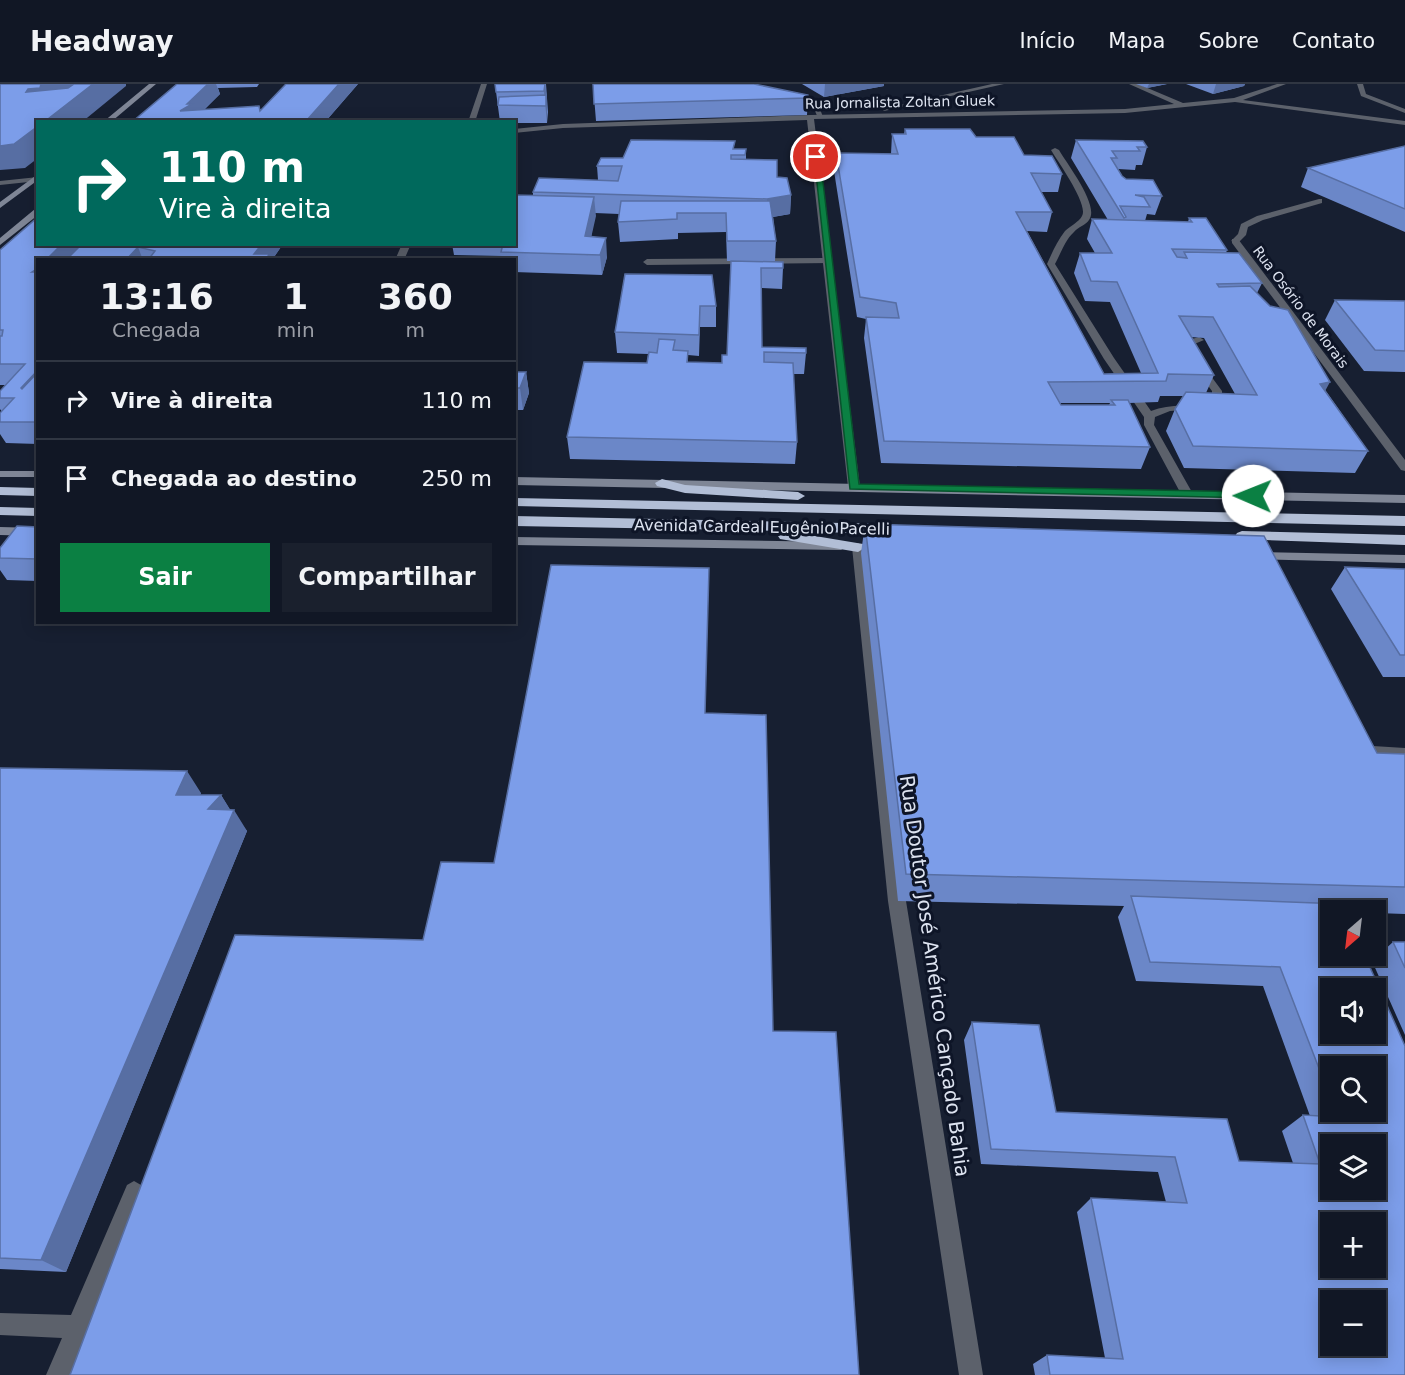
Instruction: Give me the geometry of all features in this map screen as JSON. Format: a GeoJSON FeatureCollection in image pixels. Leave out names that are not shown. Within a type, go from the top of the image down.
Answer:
{"type":"FeatureCollection","features":[{"type":"Feature","properties":{"kind":"highway"},"geometry":{"type":"LineString","coordinates":[[663,483],[685,489],[928,505],[955,511]]}},
{"type":"Feature","properties":{"kind":"highway"},"geometry":{"type":"LineString","coordinates":[[0,491],[36,492]]}},
{"type":"Feature","properties":{"kind":"highway","name":"Avenida Cardeal Eugênio Pacelli"},"geometry":{"type":"LineString","coordinates":[[516,502],[1405,521]]}},
{"type":"Feature","properties":{"kind":"highway"},"geometry":{"type":"LineString","coordinates":[[0,511],[36,512]]}},
{"type":"Feature","properties":{"kind":"highway","name":"Avenida Cardeal Eugênio Pacelli"},"geometry":{"type":"LineString","coordinates":[[516,521],[907,529]]}},
{"type":"Feature","properties":{"kind":"highway"},"geometry":{"type":"LineString","coordinates":[[703,525],[864,547]]}},
{"type":"Feature","properties":{"kind":"highway"},"geometry":{"type":"LineString","coordinates":[[1227,536],[1405,540]]}},
{"type":"Feature","properties":{"kind":"main road"},"geometry":{"type":"LineString","coordinates":[[132,101],[142,84]]}},
{"type":"Feature","properties":{"kind":"main road"},"geometry":{"type":"LineString","coordinates":[[108,120],[153,84]]}},
{"type":"Feature","properties":{"kind":"main road"},"geometry":{"type":"LineString","coordinates":[[0,206],[36,178]]}},
{"type":"Feature","properties":{"kind":"main road"},"geometry":{"type":"LineString","coordinates":[[0,242],[36,213]]}},
{"type":"Feature","properties":{"kind":"main road"},"geometry":{"type":"LineString","coordinates":[[0,474],[36,474]]}},
{"type":"Feature","properties":{"kind":"main road"},"geometry":{"type":"LineString","coordinates":[[516,481],[1405,499]]}},
{"type":"Feature","properties":{"kind":"main road"},"geometry":{"type":"LineString","coordinates":[[0,531],[36,532]]}},
{"type":"Feature","properties":{"kind":"main road","name":"Avenida Cardeal Eugênio Pacelli"},"geometry":{"type":"LineString","coordinates":[[516,541],[864,547]]}},
{"type":"Feature","properties":{"kind":"main road"},"geometry":{"type":"LineString","coordinates":[[1241,556],[1405,560]]}},
{"type":"Feature","properties":{"kind":"street"},"geometry":{"type":"LineString","coordinates":[[472,120],[484,84]]}},
{"type":"Feature","properties":{"kind":"street"},"geometry":{"type":"LineString","coordinates":[[854,116],[1001,84]]}},
{"type":"Feature","properties":{"kind":"street"},"geometry":{"type":"LineString","coordinates":[[1132,84],[1184,106]]}},
{"type":"Feature","properties":{"kind":"street","name":"Rua Jornalista Zoltan Gluek"},"geometry":{"type":"LineString","coordinates":[[516,131],[563,126],[815,117],[1125,111],[1235,100],[1283,84]]}},
{"type":"Feature","properties":{"kind":"street"},"geometry":{"type":"LineString","coordinates":[[1360,84],[1363,95],[1405,111]]}},
{"type":"Feature","properties":{"kind":"street"},"geometry":{"type":"LineString","coordinates":[[778,99],[818,110],[815,117],[814,136],[854,487]]}},
{"type":"Feature","properties":{"kind":"street"},"geometry":{"type":"LineString","coordinates":[[1235,100],[1405,123]]}},
{"type":"Feature","properties":{"kind":"street"},"geometry":{"type":"LineString","coordinates":[[1055,150],[1084,198],[1088,212],[1085,220],[1074,225],[1066,234],[1051,264],[1109,359],[1150,417],[1149,425],[1187,494]]}},
{"type":"Feature","properties":{"kind":"street"},"geometry":{"type":"LineString","coordinates":[[0,183],[36,178]]}},
{"type":"Feature","properties":{"kind":"street","name":"Rua Osório de Morais"},"geometry":{"type":"LineString","coordinates":[[1319,201],[1260,218],[1244,226],[1242,235],[1234,241],[1405,468]]}},
{"type":"Feature","properties":{"kind":"street"},"geometry":{"type":"LineString","coordinates":[[647,262],[828,261]]}},
{"type":"Feature","properties":{"kind":"street"},"geometry":{"type":"LineString","coordinates":[[1150,417],[1168,408],[1205,406],[1217,400],[1217,391],[1186,348],[1188,343],[1199,340]]}},
{"type":"Feature","properties":{"kind":"street","name":"Rua Doutor José Américo Cançado Bahia"},"geometry":{"type":"LineString","coordinates":[[864,547],[897,901],[971,1375]]}},
{"type":"Feature","properties":{"kind":"street"},"geometry":{"type":"LineString","coordinates":[[1339,750],[1405,754]]}},
{"type":"Feature","properties":{"kind":"street"},"geometry":{"type":"LineString","coordinates":[[58,1375],[134,1192]]}},
{"type":"Feature","properties":{"kind":"street"},"geometry":{"type":"LineString","coordinates":[[0,1324],[78,1327]]}},
{"type":"Feature","properties":{"kind":"building"},"geometry":{"type":"Polygon","coordinates":[[[0,84],[41,84],[40,88],[28,89],[26,92],[68,88],[74,84],[93,84],[47,120],[36,120],[36,128],[14,144],[0,146],[0,84]]]}},
{"type":"Feature","properties":{"kind":"building"},"geometry":{"type":"Polygon","coordinates":[[[177,84],[208,84],[187,104],[192,104],[180,111],[259,106],[260,111],[286,84],[339,84],[307,120],[134,120],[177,84]]]}},
{"type":"Feature","properties":{"kind":"building"},"geometry":{"type":"Polygon","coordinates":[[[495,84],[545,84],[544,91],[496,92],[495,84]]]}},
{"type":"Feature","properties":{"kind":"building"},"geometry":{"type":"Polygon","coordinates":[[[593,84],[754,84],[808,95],[808,98],[594,104],[593,84]]]}},
{"type":"Feature","properties":{"kind":"building"},"geometry":{"type":"Polygon","coordinates":[[[546,95],[546,106],[498,105],[499,97],[546,95]]]}},
{"type":"Feature","properties":{"kind":"building"},"geometry":{"type":"Polygon","coordinates":[[[905,129],[970,129],[976,137],[1014,137],[1024,155],[1052,156],[1062,174],[1031,173],[1052,212],[1016,212],[1104,374],[1158,373],[1117,282],[1091,281],[1080,253],[1112,253],[1092,219],[1192,222],[1189,218],[1206,218],[1227,250],[1172,249],[1177,257],[1187,258],[1184,252],[1239,253],[1262,283],[1217,284],[1219,287],[1250,286],[1270,306],[1288,310],[1330,382],[1320,384],[1368,451],[1193,446],[1175,409],[1186,392],[1257,395],[1213,317],[1179,316],[1214,375],[1168,374],[1166,381],[1048,382],[1061,405],[1115,405],[1111,400],[1128,400],[1150,447],[884,441],[866,317],[899,318],[896,303],[860,297],[836,153],[898,154],[892,134],[906,134],[905,129]]]}},
{"type":"Feature","properties":{"kind":"building"},"geometry":{"type":"Polygon","coordinates":[[[631,140],[735,141],[733,149],[746,149],[745,155],[731,155],[731,159],[777,160],[777,177],[787,178],[791,195],[767,199],[533,192],[539,178],[618,181],[622,166],[597,166],[601,158],[623,158],[631,140]]]}},
{"type":"Feature","properties":{"kind":"building"},"geometry":{"type":"Polygon","coordinates":[[[1076,140],[1143,141],[1147,147],[1137,147],[1140,151],[1112,151],[1117,158],[1111,158],[1126,179],[1153,180],[1162,196],[1135,195],[1144,197],[1150,207],[1120,206],[1126,217],[1124,218],[1076,140]]]}},
{"type":"Feature","properties":{"kind":"building"},"geometry":{"type":"Polygon","coordinates":[[[1405,146],[1405,209],[1308,168],[1405,146]]]}},
{"type":"Feature","properties":{"kind":"building"},"geometry":{"type":"Polygon","coordinates":[[[516,195],[594,197],[585,236],[606,238],[600,255],[501,252],[502,246],[516,246],[516,195]]]}},
{"type":"Feature","properties":{"kind":"building"},"geometry":{"type":"Polygon","coordinates":[[[621,201],[770,201],[776,241],[727,241],[726,213],[677,213],[677,219],[618,222],[621,201]]]}},
{"type":"Feature","properties":{"kind":"building"},"geometry":{"type":"Polygon","coordinates":[[[36,219],[36,246],[60,246],[48,258],[36,258],[36,269],[32,272],[36,272],[36,372],[21,388],[36,374],[36,422],[0,422],[0,413],[14,398],[0,398],[0,391],[25,364],[0,364],[0,336],[3,330],[0,330],[0,250],[36,219]]]}},
{"type":"Feature","properties":{"kind":"building"},"geometry":{"type":"Polygon","coordinates":[[[80,246],[260,246],[254,254],[269,254],[267,258],[150,258],[155,251],[138,247],[128,258],[68,258],[80,246]]]}},
{"type":"Feature","properties":{"kind":"building"},"geometry":{"type":"Polygon","coordinates":[[[731,261],[783,262],[783,268],[761,268],[762,347],[806,348],[806,353],[764,352],[764,362],[793,363],[797,442],[567,437],[584,362],[647,363],[649,352],[657,353],[659,339],[675,340],[673,350],[688,351],[687,362],[722,363],[722,355],[727,355],[731,261]]]}},
{"type":"Feature","properties":{"kind":"building"},"geometry":{"type":"Polygon","coordinates":[[[625,274],[712,275],[716,306],[700,306],[699,335],[615,332],[625,274]]]}},
{"type":"Feature","properties":{"kind":"building"},"geometry":{"type":"Polygon","coordinates":[[[1335,300],[1405,301],[1405,351],[1375,350],[1335,300]]]}},
{"type":"Feature","properties":{"kind":"building"},"geometry":{"type":"Polygon","coordinates":[[[516,372],[526,372],[520,388],[516,388],[516,372]]]}},
{"type":"Feature","properties":{"kind":"building"},"geometry":{"type":"Polygon","coordinates":[[[865,524],[1264,536],[1377,753],[1405,754],[1405,887],[906,874],[865,524]]]}},
{"type":"Feature","properties":{"kind":"building"},"geometry":{"type":"Polygon","coordinates":[[[17,526],[36,527],[36,559],[0,558],[0,548],[17,526]]]}},
{"type":"Feature","properties":{"kind":"building"},"geometry":{"type":"Polygon","coordinates":[[[551,565],[709,568],[705,713],[766,715],[773,1031],[836,1032],[859,1375],[70,1375],[235,935],[423,940],[441,862],[494,863],[551,565]]]}},
{"type":"Feature","properties":{"kind":"building"},"geometry":{"type":"Polygon","coordinates":[[[1345,567],[1405,569],[1405,655],[1400,655],[1345,567]]]}},
{"type":"Feature","properties":{"kind":"building"},"geometry":{"type":"Polygon","coordinates":[[[0,768],[187,771],[176,795],[221,795],[208,809],[234,810],[41,1260],[0,1258],[0,768]]]}},
{"type":"Feature","properties":{"kind":"building"},"geometry":{"type":"Polygon","coordinates":[[[1131,896],[1320,903],[1320,966],[1369,966],[1375,978],[1320,978],[1320,1044],[1386,1044],[1386,1003],[1405,1046],[1405,1375],[1050,1375],[1047,1355],[1123,1359],[1091,1198],[1187,1203],[1175,1157],[991,1149],[972,1022],[1039,1025],[1056,1112],[1227,1119],[1239,1161],[1320,1164],[1303,1115],[1320,1116],[1320,1122],[1386,1122],[1386,1056],[1320,1056],[1320,1071],[1280,967],[1150,962],[1131,896]]]}},
{"type":"Feature","properties":{"kind":"building"},"geometry":{"type":"Polygon","coordinates":[[[1393,942],[1405,942],[1405,968],[1393,942]]]}},
{"type":"Feature","properties":{"kind":"route"},"geometry":{"type":"LineString","coordinates":[[816,157],[854,487],[1253,496]]}}]}
